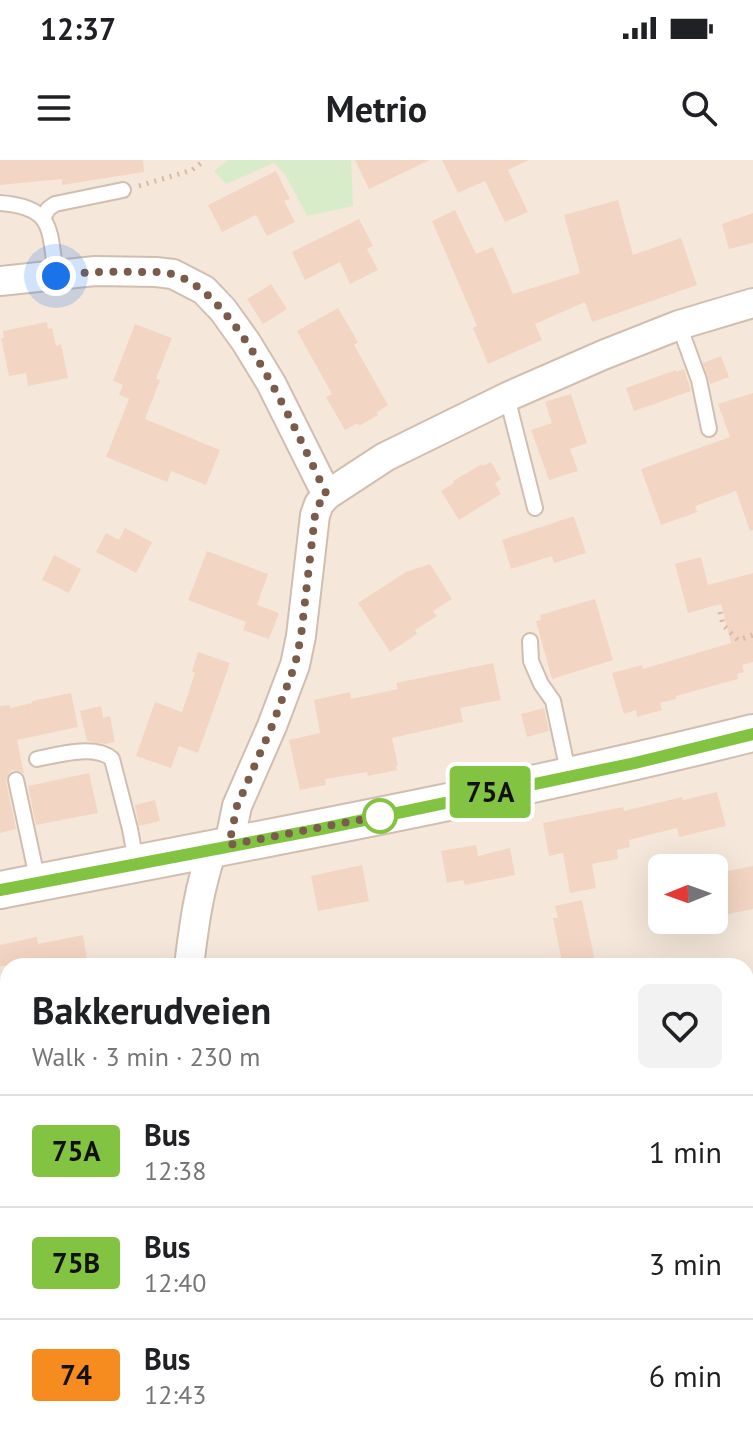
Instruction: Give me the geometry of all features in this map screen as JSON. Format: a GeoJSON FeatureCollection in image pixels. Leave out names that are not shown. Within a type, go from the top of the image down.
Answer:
{"type":"FeatureCollection","features":[{"type":"Feature","properties":{"kind":"street"},"geometry":{"type":"LineString","coordinates":[[0,281],[95,271],[156,272],[173,274],[204,290],[223,310],[265,373],[327,495]]}},
{"type":"Feature","properties":{"kind":"street"},"geometry":{"type":"LineString","coordinates":[[190,958],[204,874],[221,847],[295,665],[319,504],[327,495],[385,457],[507,397],[679,325],[753,303]]}},
{"type":"Feature","properties":{"kind":"street"},"geometry":{"type":"LineString","coordinates":[[0,890],[321,829],[635,763],[753,733]]}},
{"type":"Feature","properties":{"kind":"lane"},"geometry":{"type":"LineString","coordinates":[[43,218],[55,204],[123,190]]}},
{"type":"Feature","properties":{"kind":"lane"},"geometry":{"type":"LineString","coordinates":[[0,203],[35,210],[43,218],[50,233],[56,276]]}},
{"type":"Feature","properties":{"kind":"lane"},"geometry":{"type":"LineString","coordinates":[[679,325],[699,380],[709,429]]}},
{"type":"Feature","properties":{"kind":"lane"},"geometry":{"type":"LineString","coordinates":[[507,397],[535,508]]}},
{"type":"Feature","properties":{"kind":"lane"},"geometry":{"type":"LineString","coordinates":[[530,641],[531,661],[553,701],[569,777]]}},
{"type":"Feature","properties":{"kind":"lane"},"geometry":{"type":"LineString","coordinates":[[37,759],[76,752],[106,754],[112,759],[136,863]]}},
{"type":"Feature","properties":{"kind":"lane"},"geometry":{"type":"LineString","coordinates":[[16,780],[38,882]]}},
{"type":"Feature","properties":{"kind":"path"},"geometry":{"type":"LineString","coordinates":[[123,190],[192,170],[205,160]]}},
{"type":"Feature","properties":{"kind":"path"},"geometry":{"type":"LineString","coordinates":[[720,612],[723,625],[738,640],[753,635]]}},
{"type":"Feature","properties":{"kind":"shaded area"},"geometry":{"type":"Polygon","coordinates":[[[0,160],[753,160],[753,958],[0,958],[0,160]]]}},
{"type":"Feature","properties":{"kind":"green space"},"geometry":{"type":"Polygon","coordinates":[[[228,160],[351,160],[353,206],[307,216],[286,176],[274,163],[226,184],[214,171],[228,160]]]}},
{"type":"Feature","properties":{"kind":"building"},"geometry":{"type":"Polygon","coordinates":[[[0,160],[143,160],[144,172],[62,185],[62,179],[0,185],[0,160]]]}},
{"type":"Feature","properties":{"kind":"building"},"geometry":{"type":"Polygon","coordinates":[[[355,160],[430,160],[369,189],[355,160]]]}},
{"type":"Feature","properties":{"kind":"building"},"geometry":{"type":"Polygon","coordinates":[[[442,160],[529,160],[508,170],[528,212],[505,222],[485,181],[458,193],[442,160]]]}},
{"type":"Feature","properties":{"kind":"building"},"geometry":{"type":"Polygon","coordinates":[[[276,171],[290,199],[284,201],[295,222],[267,236],[256,215],[222,232],[208,205],[276,171]]]}},
{"type":"Feature","properties":{"kind":"building"},"geometry":{"type":"Polygon","coordinates":[[[618,200],[633,255],[681,238],[697,285],[592,322],[585,302],[535,324],[542,340],[488,364],[473,328],[477,326],[432,221],[455,210],[476,254],[493,247],[513,294],[580,273],[564,215],[618,200]]]}},
{"type":"Feature","properties":{"kind":"building"},"geometry":{"type":"Polygon","coordinates":[[[753,213],[753,243],[729,249],[722,224],[753,213]]]}},
{"type":"Feature","properties":{"kind":"building"},"geometry":{"type":"Polygon","coordinates":[[[359,219],[373,246],[367,249],[378,270],[350,284],[340,262],[305,280],[292,252],[359,219]]]}},
{"type":"Feature","properties":{"kind":"building"},"geometry":{"type":"Polygon","coordinates":[[[271,284],[287,309],[263,324],[247,299],[271,284]]]}},
{"type":"Feature","properties":{"kind":"building"},"geometry":{"type":"Polygon","coordinates":[[[338,308],[358,342],[354,345],[388,405],[376,413],[378,415],[345,430],[326,397],[332,394],[297,331],[338,308]]]}},
{"type":"Feature","properties":{"kind":"building"},"geometry":{"type":"Polygon","coordinates":[[[47,322],[48,329],[52,328],[56,346],[61,344],[68,378],[28,386],[26,373],[9,376],[1,338],[4,338],[3,331],[47,322]]]}},
{"type":"Feature","properties":{"kind":"building"},"geometry":{"type":"Polygon","coordinates":[[[135,324],[172,338],[145,419],[220,450],[206,485],[171,471],[167,482],[106,457],[129,399],[119,395],[123,385],[113,381],[135,324]]]}},
{"type":"Feature","properties":{"kind":"building"},"geometry":{"type":"Polygon","coordinates":[[[721,356],[729,377],[710,384],[703,363],[721,356]]]}},
{"type":"Feature","properties":{"kind":"building"},"geometry":{"type":"Polygon","coordinates":[[[684,369],[691,391],[634,411],[626,388],[684,369]]]}},
{"type":"Feature","properties":{"kind":"building"},"geometry":{"type":"Polygon","coordinates":[[[753,393],[753,530],[750,531],[736,491],[695,506],[697,512],[661,525],[641,469],[730,437],[718,404],[753,393]]]}},
{"type":"Feature","properties":{"kind":"building"},"geometry":{"type":"Polygon","coordinates":[[[571,394],[587,443],[570,449],[578,471],[549,480],[531,430],[552,423],[545,402],[571,394]]]}},
{"type":"Feature","properties":{"kind":"building"},"geometry":{"type":"Polygon","coordinates":[[[491,462],[501,479],[495,483],[501,494],[459,520],[441,491],[482,464],[491,462]]]}},
{"type":"Feature","properties":{"kind":"building"},"geometry":{"type":"Polygon","coordinates":[[[574,517],[586,553],[554,563],[552,556],[511,569],[502,540],[574,517]]]}},
{"type":"Feature","properties":{"kind":"building"},"geometry":{"type":"Polygon","coordinates":[[[125,528],[152,542],[136,573],[96,552],[106,533],[119,540],[125,528]]]}},
{"type":"Feature","properties":{"kind":"building"},"geometry":{"type":"Polygon","coordinates":[[[207,551],[268,574],[257,605],[279,613],[269,639],[243,630],[246,622],[188,600],[207,551]]]}},
{"type":"Feature","properties":{"kind":"building"},"geometry":{"type":"Polygon","coordinates":[[[54,555],[81,569],[69,593],[42,580],[54,555]]]}},
{"type":"Feature","properties":{"kind":"building"},"geometry":{"type":"Polygon","coordinates":[[[701,557],[708,585],[753,573],[753,662],[742,665],[744,672],[737,674],[738,679],[676,696],[676,699],[660,703],[662,710],[637,717],[636,710],[624,714],[612,673],[642,665],[643,669],[731,643],[721,604],[688,613],[675,564],[701,557]]]}},
{"type":"Feature","properties":{"kind":"building"},"geometry":{"type":"Polygon","coordinates":[[[430,564],[452,599],[433,611],[437,616],[415,630],[417,634],[390,652],[358,603],[406,572],[430,564]]]}},
{"type":"Feature","properties":{"kind":"building"},"geometry":{"type":"Polygon","coordinates":[[[595,599],[613,660],[552,679],[536,621],[541,620],[540,615],[595,599]]]}},
{"type":"Feature","properties":{"kind":"building"},"geometry":{"type":"Polygon","coordinates":[[[198,652],[230,663],[198,753],[179,746],[171,768],[136,756],[155,702],[182,712],[195,673],[192,671],[198,652]]]}},
{"type":"Feature","properties":{"kind":"building"},"geometry":{"type":"Polygon","coordinates":[[[493,663],[501,700],[460,708],[463,722],[392,738],[397,770],[325,779],[326,785],[300,790],[289,740],[320,733],[314,700],[350,692],[351,699],[398,689],[396,683],[493,663]]]}},
{"type":"Feature","properties":{"kind":"building"},"geometry":{"type":"Polygon","coordinates":[[[71,693],[78,727],[17,740],[24,774],[13,770],[6,781],[16,829],[0,833],[0,706],[10,705],[10,708],[71,693]]]}},
{"type":"Feature","properties":{"kind":"building"},"geometry":{"type":"Polygon","coordinates":[[[101,706],[103,718],[110,716],[115,742],[87,741],[80,711],[101,706]]]}},
{"type":"Feature","properties":{"kind":"building"},"geometry":{"type":"Polygon","coordinates":[[[544,708],[549,731],[527,737],[521,714],[544,708]]]}},
{"type":"Feature","properties":{"kind":"building"},"geometry":{"type":"Polygon","coordinates":[[[89,773],[98,813],[36,825],[28,786],[89,773]]]}},
{"type":"Feature","properties":{"kind":"building"},"geometry":{"type":"Polygon","coordinates":[[[717,792],[726,826],[679,837],[677,828],[629,840],[630,847],[617,850],[618,859],[592,864],[596,888],[570,893],[563,853],[549,856],[543,823],[717,792]]]}},
{"type":"Feature","properties":{"kind":"building"},"geometry":{"type":"Polygon","coordinates":[[[155,800],[160,821],[139,826],[135,805],[155,800]]]}},
{"type":"Feature","properties":{"kind":"building"},"geometry":{"type":"Polygon","coordinates":[[[476,845],[478,856],[510,848],[515,875],[465,885],[463,880],[447,883],[441,851],[476,845]]]}},
{"type":"Feature","properties":{"kind":"building"},"geometry":{"type":"Polygon","coordinates":[[[362,865],[369,901],[318,911],[311,876],[362,865]]]}},
{"type":"Feature","properties":{"kind":"building"},"geometry":{"type":"Polygon","coordinates":[[[753,866],[753,909],[728,914],[728,871],[753,866]]]}},
{"type":"Feature","properties":{"kind":"building"},"geometry":{"type":"Polygon","coordinates":[[[582,900],[594,958],[561,958],[553,918],[558,918],[555,906],[582,900]]]}},
{"type":"Feature","properties":{"kind":"building"},"geometry":{"type":"Polygon","coordinates":[[[83,935],[87,958],[0,958],[0,945],[37,937],[38,944],[83,935]]]}},
{"type":"Feature","properties":{"kind":"bus line","name":"75A"},"geometry":{"type":"LineString","coordinates":[[0,890],[321,829],[635,763],[753,734]]}},
{"type":"Feature","properties":{"kind":"route"},"geometry":{"type":"LineString","coordinates":[[56,276],[95,271],[156,272],[173,274],[204,290],[223,310],[271,383],[327,495],[315,515],[295,665],[237,806],[229,845],[380,816]]}}]}
